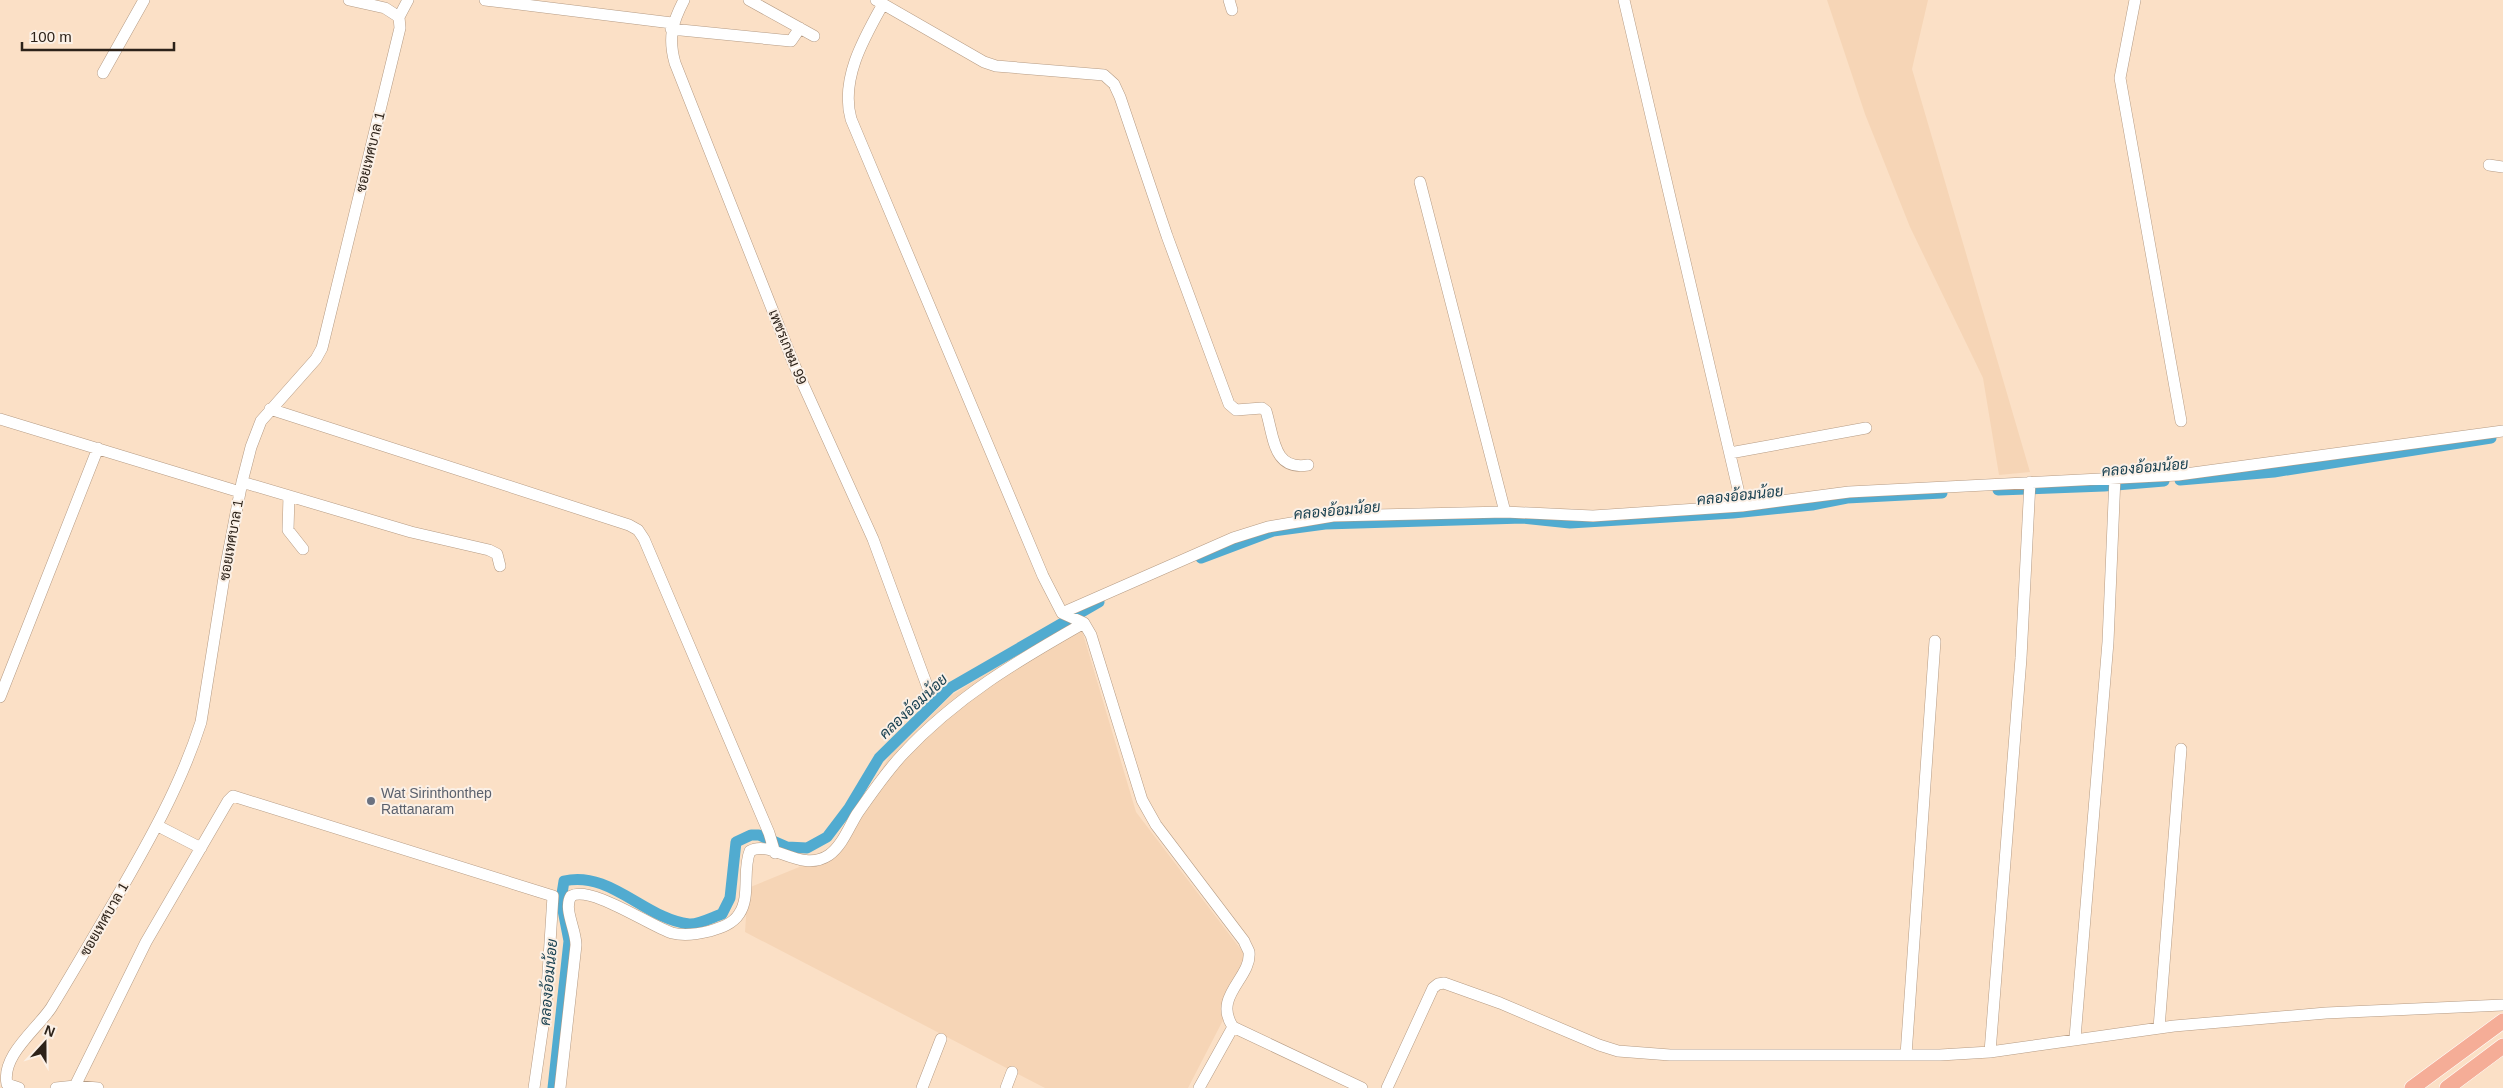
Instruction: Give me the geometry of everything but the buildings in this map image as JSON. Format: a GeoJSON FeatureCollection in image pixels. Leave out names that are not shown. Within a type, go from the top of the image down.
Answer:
{"type":"FeatureCollection","features":[{"type":"Feature","properties":{"kind":"main road"},"geometry":{"type":"LineString","coordinates":[[2412,1088],[2503,1021]]}},
{"type":"Feature","properties":{"kind":"main road"},"geometry":{"type":"LineString","coordinates":[[2447,1088],[2503,1046]]}},
{"type":"Feature","properties":{"kind":"street"},"geometry":{"type":"LineString","coordinates":[[103,73],[144,0]]}},
{"type":"Feature","properties":{"kind":"street"},"geometry":{"type":"LineString","coordinates":[[349,0],[385,8],[399,17],[408,0]]}},
{"type":"Feature","properties":{"kind":"street"},"geometry":{"type":"LineString","coordinates":[[485,0],[791,41],[800,28]]}},
{"type":"Feature","properties":{"kind":"street"},"geometry":{"type":"LineString","coordinates":[[672,26],[684,0]]}},
{"type":"Feature","properties":{"kind":"street"},"geometry":{"type":"LineString","coordinates":[[749,0],[814,36]]}},
{"type":"Feature","properties":{"kind":"street"},"geometry":{"type":"LineString","coordinates":[[1624,0],[1742,506]]}},
{"type":"Feature","properties":{"kind":"street"},"geometry":{"type":"LineString","coordinates":[[2135,0],[2120,78],[2181,421]]}},
{"type":"Feature","properties":{"kind":"street"},"geometry":{"type":"LineString","coordinates":[[1308,465],[1292,466],[1282,460],[1266,410],[1262,408],[1236,410],[1229,404],[1167,236],[1120,97],[1110,78],[1104,75],[996,66],[984,62],[879,2],[864,36],[849,87],[847,103],[851,119],[1043,576],[1064,614],[1082,623],[1095,644],[1142,800],[1148,813],[1244,941],[1249,952],[1246,963],[1226,1006],[1225,1014],[1233,1027],[1362,1088]]}},
{"type":"Feature","properties":{"kind":"street","name":"ซอยเทศบาล 1"},"geometry":{"type":"LineString","coordinates":[[19,1088],[4,1086],[10,1060],[50,1009],[158,826],[201,722],[241,487],[256,432],[270,409],[316,359],[322,348],[400,28],[399,17]]}},
{"type":"Feature","properties":{"kind":"street","name":"เพชรเกษม 99"},"geometry":{"type":"LineString","coordinates":[[672,26],[671,48],[675,63],[794,362],[867,524],[929,691]]}},
{"type":"Feature","properties":{"kind":"street"},"geometry":{"type":"LineString","coordinates":[[2489,165],[2503,167]]}},
{"type":"Feature","properties":{"kind":"street"},"geometry":{"type":"LineString","coordinates":[[1420,182],[1505,512]]}},
{"type":"Feature","properties":{"kind":"street"},"geometry":{"type":"LineString","coordinates":[[270,409],[629,525],[638,530],[644,539],[716,704],[770,834],[774,851]]}},
{"type":"Feature","properties":{"kind":"street"},"geometry":{"type":"LineString","coordinates":[[0,419],[241,487],[289,496],[411,532],[489,550],[497,554],[500,566]]}},
{"type":"Feature","properties":{"kind":"street"},"geometry":{"type":"LineString","coordinates":[[1730,453],[1866,428]]}},
{"type":"Feature","properties":{"kind":"street"},"geometry":{"type":"LineString","coordinates":[[1064,614],[1233,538],[1268,528],[1333,516],[1505,512],[1593,516],[1742,506],[1841,493],[2115,483],[2212,472],[2371,447],[2503,431]]}},
{"type":"Feature","properties":{"kind":"street"},"geometry":{"type":"LineString","coordinates":[[0,698],[98,448]]}},
{"type":"Feature","properties":{"kind":"street"},"geometry":{"type":"LineString","coordinates":[[2075,1038],[2108,642],[2115,483]]}},
{"type":"Feature","properties":{"kind":"street"},"geometry":{"type":"LineString","coordinates":[[1990,1052],[2021,658],[2030,486]]}},
{"type":"Feature","properties":{"kind":"street"},"geometry":{"type":"LineString","coordinates":[[289,496],[288,530],[303,549]]}},
{"type":"Feature","properties":{"kind":"street"},"geometry":{"type":"LineString","coordinates":[[560,1088],[576,945],[576,935],[567,906],[571,896],[580,893],[607,902],[674,934],[702,933],[719,928],[732,921],[740,913],[744,900],[750,851],[760,848],[806,861],[828,856],[836,850],[862,806],[902,754],[988,680],[1082,623]]}},
{"type":"Feature","properties":{"kind":"street"},"geometry":{"type":"LineString","coordinates":[[1906,1055],[1935,641]]}},
{"type":"Feature","properties":{"kind":"street"},"geometry":{"type":"LineString","coordinates":[[2159,1028],[2181,749]]}},
{"type":"Feature","properties":{"kind":"street"},"geometry":{"type":"LineString","coordinates":[[98,1088],[64,1087],[146,942],[228,801],[233,796],[553,896],[546,1005],[534,1088]]}},
{"type":"Feature","properties":{"kind":"street"},"geometry":{"type":"LineString","coordinates":[[158,826],[201,848]]}},
{"type":"Feature","properties":{"kind":"street"},"geometry":{"type":"LineString","coordinates":[[1387,1088],[1433,988],[1438,984],[1444,983],[1500,1003],[1599,1045],[1618,1051],[1670,1055],[1906,1055],[1990,1052],[2075,1038],[2129,1034],[2159,1028],[2326,1013],[2503,1004]]}},
{"type":"Feature","properties":{"kind":"street"},"geometry":{"type":"LineString","coordinates":[[1199,1088],[1233,1027]]}},
{"type":"Feature","properties":{"kind":"street"},"geometry":{"type":"LineString","coordinates":[[922,1088],[941,1039]]}},
{"type":"Feature","properties":{"kind":"street"},"geometry":{"type":"LineString","coordinates":[[1006,1088],[1012,1072]]}},
{"type":"Feature","properties":{"kind":"shaded area"},"geometry":{"type":"Polygon","coordinates":[[[1827,0],[1928,0],[1912,69],[2030,472],[1999,475],[1983,378],[1910,227],[1865,114],[1827,0]]]}},
{"type":"Feature","properties":{"kind":"shaded area"},"geometry":{"type":"Polygon","coordinates":[[[1081,627],[1136,812],[1252,964],[1188,1088],[1045,1088],[745,932],[748,888],[831,854],[890,755],[952,695],[1059,628],[1081,627]]]}},
{"type":"Feature","properties":{"kind":"waterway","name":"คลองอ้อมน้อย"},"geometry":{"type":"LineString","coordinates":[[2180,480],[2274,472],[2491,438]]}},
{"type":"Feature","properties":{"kind":"waterway","name":"คลองอ้อมน้อย"},"geometry":{"type":"LineString","coordinates":[[1998,490],[2104,486],[2164,481]]}},
{"type":"Feature","properties":{"kind":"waterway","name":"คลองอ้อมน้อย"},"geometry":{"type":"LineString","coordinates":[[1201,558],[1273,531],[1325,524],[1523,518],[1570,523],[1733,513],[1812,505],[1847,498],[1942,493]]}},
{"type":"Feature","properties":{"kind":"waterway","name":"คลองอ้อมน้อย"},"geometry":{"type":"LineString","coordinates":[[553,1088],[569,941],[561,900],[564,881],[581,879],[597,882],[612,888],[657,914],[689,924],[701,922],[722,914],[730,898],[736,842],[751,835],[759,835],[787,847],[807,848],[827,837],[849,808],[879,758],[950,688],[1099,602]]}},
{"type":"Feature","properties":{"kind":"place","name":"Wat Sirinthonthep Rattanaram"},"geometry":{"type":"Point","coordinates":[371,801]}}]}
